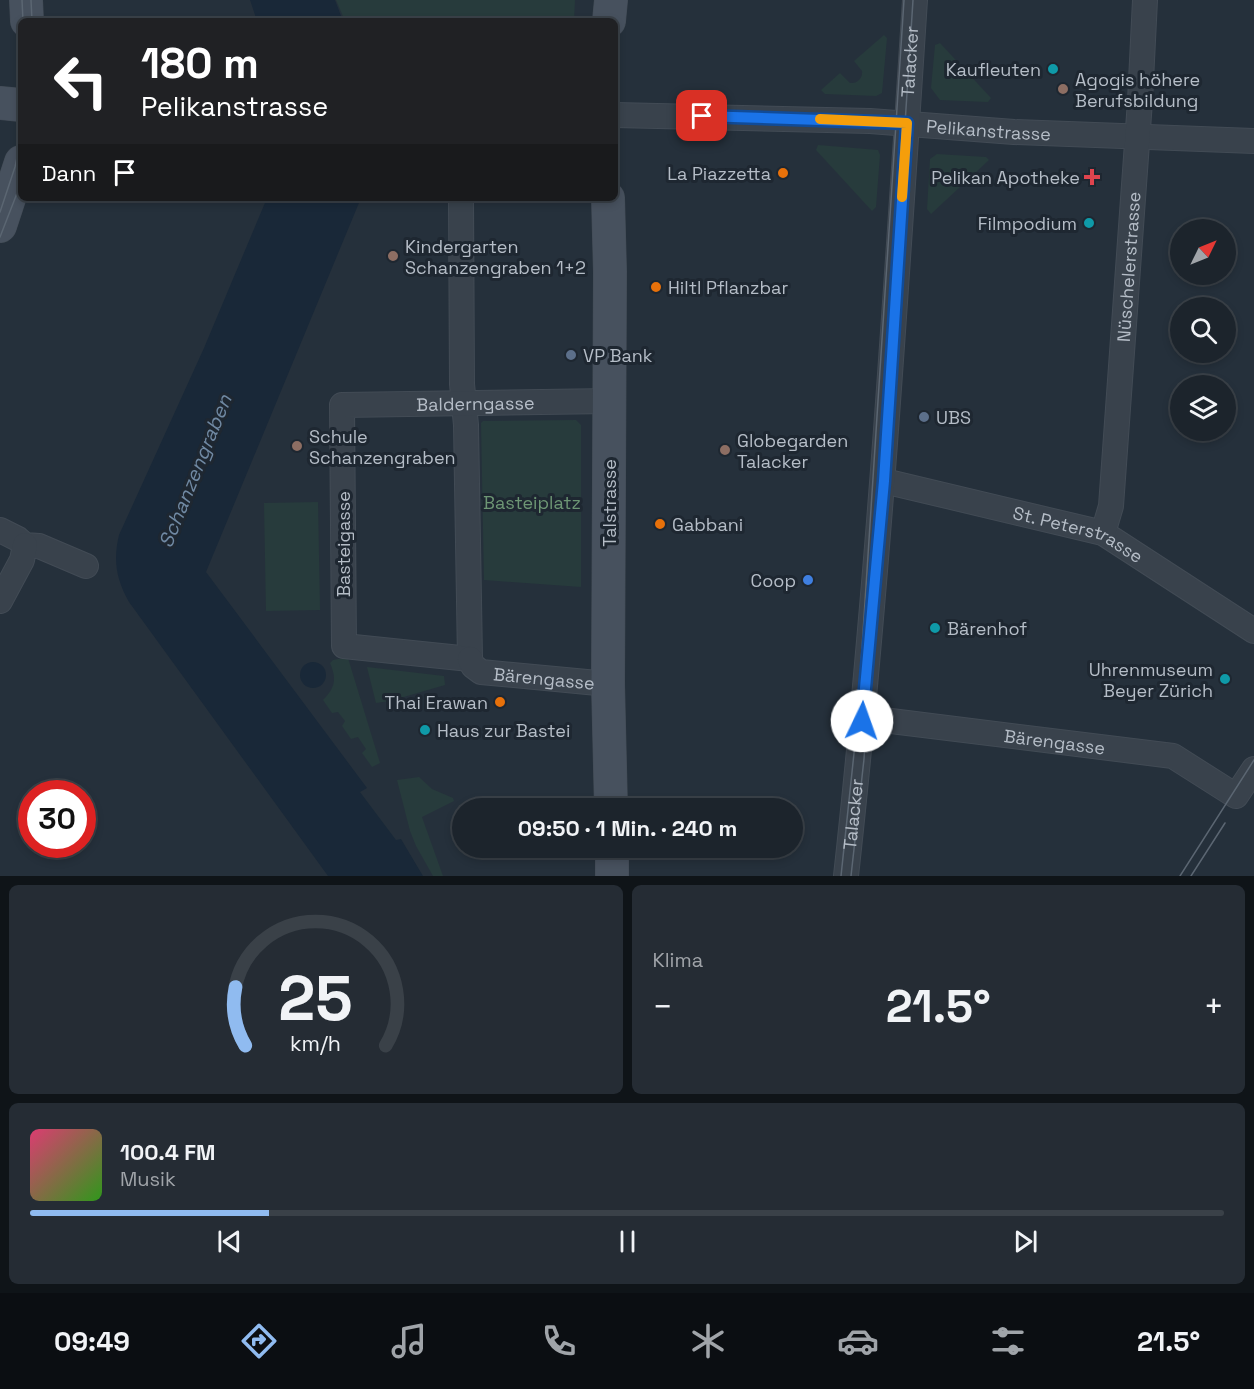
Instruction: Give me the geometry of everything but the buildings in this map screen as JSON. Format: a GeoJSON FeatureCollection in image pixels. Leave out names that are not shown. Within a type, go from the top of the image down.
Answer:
{"type":"FeatureCollection","features":[{"type":"Feature","properties":{"kind":"street"},"geometry":{"type":"LineString","coordinates":[[26,0],[27,18]]}},
{"type":"Feature","properties":{"kind":"street"},"geometry":{"type":"LineString","coordinates":[[609,18],[611,0]]}},
{"type":"Feature","properties":{"kind":"street","name":"Talacker"},"geometry":{"type":"LineString","coordinates":[[846,876],[884,481],[915,0]]}},
{"type":"Feature","properties":{"kind":"street","name":"Nüschelerstrasse"},"geometry":{"type":"LineString","coordinates":[[1103,532],[1111,506],[1145,0]]}},
{"type":"Feature","properties":{"kind":"street"},"geometry":{"type":"LineString","coordinates":[[0,103],[18,105]]}},
{"type":"Feature","properties":{"kind":"street","name":"Pelikanstrasse"},"geometry":{"type":"LineString","coordinates":[[618,115],[789,118],[907,123],[1014,132],[1254,141]]}},
{"type":"Feature","properties":{"kind":"street"},"geometry":{"type":"LineString","coordinates":[[0,226],[18,171]]}},
{"type":"Feature","properties":{"kind":"street"},"geometry":{"type":"LineString","coordinates":[[461,201],[470,659]]}},
{"type":"Feature","properties":{"kind":"street","name":"Talstrasse"},"geometry":{"type":"LineString","coordinates":[[608,201],[610,401],[608,684],[611,798]]}},
{"type":"Feature","properties":{"kind":"street","name":"Balderngasse"},"geometry":{"type":"LineString","coordinates":[[342,405],[610,401]]}},
{"type":"Feature","properties":{"kind":"street","name":"Basteigasse"},"geometry":{"type":"LineString","coordinates":[[342,405],[344,646]]}},
{"type":"Feature","properties":{"kind":"street","name":"St. Peterstrasse"},"geometry":{"type":"LineString","coordinates":[[884,481],[1103,532],[1254,631]]}},
{"type":"Feature","properties":{"kind":"street"},"geometry":{"type":"LineString","coordinates":[[0,530],[25,545],[39,546],[86,566]]}},
{"type":"Feature","properties":{"kind":"street"},"geometry":{"type":"LineString","coordinates":[[0,602],[22,560],[25,545]]}},
{"type":"Feature","properties":{"kind":"street","name":"Bärengasse"},"geometry":{"type":"LineString","coordinates":[[344,646],[470,659],[473,666],[481,672],[608,684]]}},
{"type":"Feature","properties":{"kind":"street","name":"Bärengasse"},"geometry":{"type":"LineString","coordinates":[[862,721],[883,720],[1173,756],[1236,796],[1254,769]]}},
{"type":"Feature","properties":{"kind":"street"},"geometry":{"type":"LineString","coordinates":[[612,858],[612,876]]}},
{"type":"Feature","properties":{"kind":"green space"},"geometry":{"type":"Polygon","coordinates":[[[336,0],[575,0],[574,18],[344,18],[336,0]]]}},
{"type":"Feature","properties":{"kind":"green space"},"geometry":{"type":"Polygon","coordinates":[[[884,35],[887,38],[882,93],[876,96],[825,94],[821,90],[840,73],[850,83],[859,80],[862,71],[854,61],[884,35]]]}},
{"type":"Feature","properties":{"kind":"green space"},"geometry":{"type":"Polygon","coordinates":[[[940,43],[991,98],[988,102],[940,100],[931,88],[935,45],[940,43]]]}},
{"type":"Feature","properties":{"kind":"green space"},"geometry":{"type":"Polygon","coordinates":[[[818,145],[878,150],[880,155],[876,207],[872,211],[816,150],[818,145]]]}},
{"type":"Feature","properties":{"kind":"green space"},"geometry":{"type":"Polygon","coordinates":[[[937,154],[986,157],[989,160],[931,214],[927,209],[930,159],[937,154]]]}},
{"type":"Feature","properties":{"kind":"green space","name":"Basteiplatz"},"geometry":{"type":"Polygon","coordinates":[[[576,420],[581,425],[581,587],[484,580],[481,423],[483,421],[576,420]]]}},
{"type":"Feature","properties":{"kind":"green space"},"geometry":{"type":"Polygon","coordinates":[[[318,502],[320,610],[266,611],[264,503],[318,502]]]}},
{"type":"Feature","properties":{"kind":"green space"},"geometry":{"type":"Polygon","coordinates":[[[348,658],[380,763],[372,767],[362,753],[366,749],[358,737],[351,739],[342,726],[345,721],[338,712],[332,713],[323,700],[334,683],[330,663],[348,658]]]}},
{"type":"Feature","properties":{"kind":"green space"},"geometry":{"type":"Polygon","coordinates":[[[367,667],[444,676],[445,685],[376,703],[367,667]]]}},
{"type":"Feature","properties":{"kind":"green space"},"geometry":{"type":"Polygon","coordinates":[[[419,777],[432,789],[453,798],[452,802],[422,817],[443,876],[433,876],[416,846],[397,780],[419,777]]]}},
{"type":"Feature","properties":{"kind":"water"},"geometry":{"type":"Polygon","coordinates":[[[250,0],[335,0],[342,18],[256,18],[250,0]]]}},
{"type":"Feature","properties":{"kind":"water","name":"Schanzengraben"},"geometry":{"type":"Polygon","coordinates":[[[266,201],[360,201],[206,572],[367,788],[360,792],[396,840],[401,839],[423,876],[328,876],[129,602],[121,585],[116,561],[119,535],[204,348],[266,201]]]}},
{"type":"Feature","properties":{"kind":"water"},"geometry":{"type":"Polygon","coordinates":[[[313,662],[322,666],[326,675],[322,684],[313,688],[304,684],[300,675],[304,666],[313,662]]]}},
{"type":"Feature","properties":{"kind":"tram line"},"geometry":{"type":"LineString","coordinates":[[22,0],[23,18]]}},
{"type":"Feature","properties":{"kind":"tram line"},"geometry":{"type":"LineString","coordinates":[[31,0],[32,18]]}},
{"type":"Feature","properties":{"kind":"tram line"},"geometry":{"type":"LineString","coordinates":[[841,876],[857,725],[904,0]]}},
{"type":"Feature","properties":{"kind":"tram line"},"geometry":{"type":"LineString","coordinates":[[888,388],[913,0]]}},
{"type":"Feature","properties":{"kind":"tram line"},"geometry":{"type":"LineString","coordinates":[[0,212],[18,153]]}},
{"type":"Feature","properties":{"kind":"tram line"},"geometry":{"type":"LineString","coordinates":[[0,237],[18,191]]}},
{"type":"Feature","properties":{"kind":"tram line"},"geometry":{"type":"LineString","coordinates":[[851,876],[864,759],[871,649]]}},
{"type":"Feature","properties":{"kind":"tram line"},"geometry":{"type":"LineString","coordinates":[[1180,876],[1254,760]]}},
{"type":"Feature","properties":{"kind":"tram line"},"geometry":{"type":"LineString","coordinates":[[1191,876],[1225,823]]}},
{"type":"Feature","properties":{"kind":"slow traffic"},"geometry":{"type":"LineString","coordinates":[[820,119],[907,123],[902,197]]}},
{"type":"Feature","properties":{"kind":"place","name":"Kaufleuten"},"geometry":{"type":"Point","coordinates":[1053,69]}},
{"type":"Feature","properties":{"kind":"place","name":"Agogis höhere Berufsbildung"},"geometry":{"type":"Point","coordinates":[1063,89]}},
{"type":"Feature","properties":{"kind":"place","name":"La Piazzetta"},"geometry":{"type":"Point","coordinates":[783,173]}},
{"type":"Feature","properties":{"kind":"place","name":"Pelikan Apotheke"},"geometry":{"type":"Point","coordinates":[1092,177]}},
{"type":"Feature","properties":{"kind":"place","name":"Filmpodium"},"geometry":{"type":"Point","coordinates":[1089,223]}},
{"type":"Feature","properties":{"kind":"place","name":"Kindergarten Schanzengraben 1+2"},"geometry":{"type":"Point","coordinates":[393,256]}},
{"type":"Feature","properties":{"kind":"place","name":"Hiltl Pflanzbar"},"geometry":{"type":"Point","coordinates":[656,287]}},
{"type":"Feature","properties":{"kind":"place","name":"VP Bank"},"geometry":{"type":"Point","coordinates":[571,355]}},
{"type":"Feature","properties":{"kind":"place","name":"UBS"},"geometry":{"type":"Point","coordinates":[924,417]}},
{"type":"Feature","properties":{"kind":"place","name":"Schule Schanzengraben"},"geometry":{"type":"Point","coordinates":[297,446]}},
{"type":"Feature","properties":{"kind":"place","name":"Globegarden Talacker"},"geometry":{"type":"Point","coordinates":[725,450]}},
{"type":"Feature","properties":{"kind":"place","name":"Gabbani"},"geometry":{"type":"Point","coordinates":[660,524]}},
{"type":"Feature","properties":{"kind":"place","name":"Coop"},"geometry":{"type":"Point","coordinates":[808,580]}},
{"type":"Feature","properties":{"kind":"place","name":"Bärenhof"},"geometry":{"type":"Point","coordinates":[935,628]}},
{"type":"Feature","properties":{"kind":"place","name":"Uhrenmuseum Beyer Zürich"},"geometry":{"type":"Point","coordinates":[1225,679]}},
{"type":"Feature","properties":{"kind":"place","name":"Thai Erawan"},"geometry":{"type":"Point","coordinates":[500,702]}},
{"type":"Feature","properties":{"kind":"place","name":"Haus zur Bastei"},"geometry":{"type":"Point","coordinates":[425,730]}},
{"type":"Feature","properties":{"kind":"route"},"geometry":{"type":"LineString","coordinates":[[702,116],[907,123],[884,481],[862,721]]}}]}
